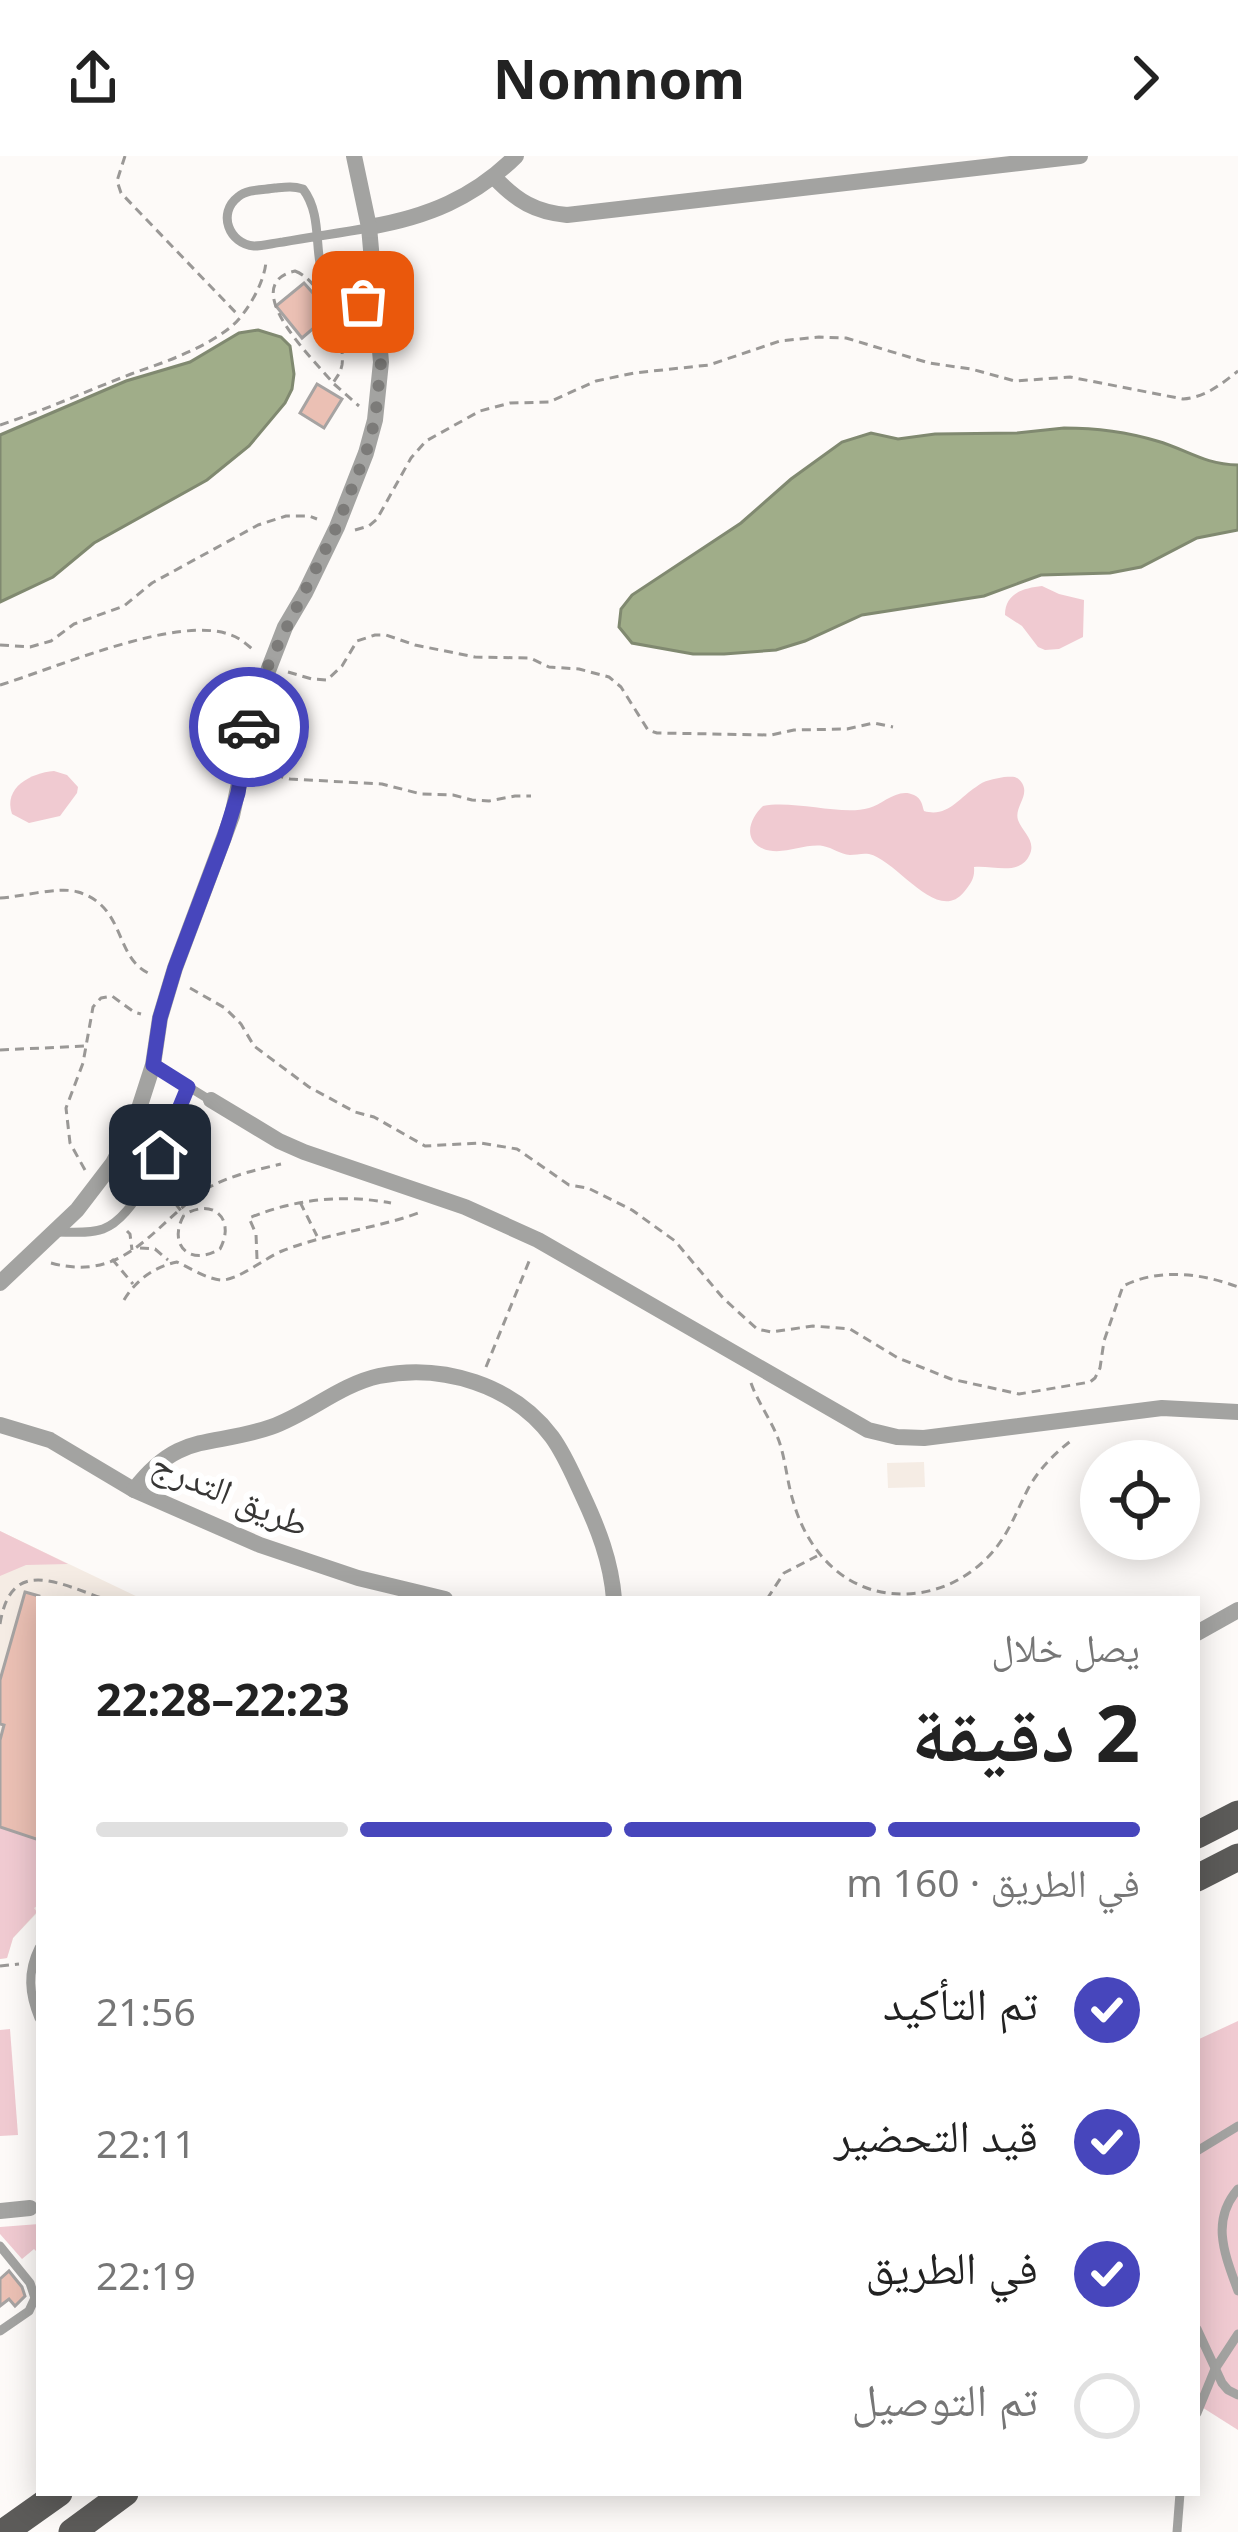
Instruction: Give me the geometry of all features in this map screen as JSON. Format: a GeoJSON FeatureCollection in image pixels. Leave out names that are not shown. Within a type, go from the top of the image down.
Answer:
{"type":"FeatureCollection","features":[{"type":"Feature","properties":{"kind":"main road"},"geometry":{"type":"LineString","coordinates":[[1200,1833],[1238,1814]]}},
{"type":"Feature","properties":{"kind":"main road"},"geometry":{"type":"LineString","coordinates":[[1200,1876],[1238,1857]]}},
{"type":"Feature","properties":{"kind":"main road"},"geometry":{"type":"LineString","coordinates":[[4,2532],[55,2496]]}},
{"type":"Feature","properties":{"kind":"main road"},"geometry":{"type":"LineString","coordinates":[[72,2532],[121,2496]]}},
{"type":"Feature","properties":{"kind":"street"},"geometry":{"type":"LineString","coordinates":[[0,1283],[96,1187],[134,1124],[172,980],[232,816],[247,736],[269,663],[357,482],[375,420],[381,362],[369,227],[354,156]]}},
{"type":"Feature","properties":{"kind":"street"},"geometry":{"type":"LineString","coordinates":[[369,227],[410,220],[460,200],[494,178],[516,156]]}},
{"type":"Feature","properties":{"kind":"street"},"geometry":{"type":"LineString","coordinates":[[494,178],[528,207],[567,215],[1081,156]]}},
{"type":"Feature","properties":{"kind":"street"},"geometry":{"type":"LineString","coordinates":[[211,1100],[279,1142],[443,1199],[538,1240],[854,1424],[897,1437],[925,1438],[1162,1408],[1238,1412]]}},
{"type":"Feature","properties":{"kind":"street"},"geometry":{"type":"LineString","coordinates":[[134,1490],[154,1467],[179,1450],[212,1438],[271,1427],[360,1382],[421,1372],[461,1377],[515,1401],[563,1455],[605,1548],[613,1596]]}},
{"type":"Feature","properties":{"kind":"street","name":"طريق التدرج"},"geometry":{"type":"LineString","coordinates":[[0,1425],[70,1449],[134,1490],[224,1531],[358,1578],[433,1596]]}},
{"type":"Feature","properties":{"kind":"street"},"geometry":{"type":"LineString","coordinates":[[1200,1631],[1238,1610]]}},
{"type":"Feature","properties":{"kind":"street"},"geometry":{"type":"LineString","coordinates":[[0,2211],[36,2208]]}},
{"type":"Feature","properties":{"kind":"lane"},"geometry":{"type":"LineString","coordinates":[[369,227],[316,237],[256,246],[241,242],[227,224],[232,202],[244,193],[292,186],[303,189],[311,202],[316,237],[322,272],[329,285],[348,299],[375,302]]}},
{"type":"Feature","properties":{"kind":"lane"},"geometry":{"type":"LineString","coordinates":[[153,1065],[211,1100]]}},
{"type":"Feature","properties":{"kind":"lane"},"geometry":{"type":"LineString","coordinates":[[56,1232],[99,1231],[116,1222],[145,1184],[188,1087]]}},
{"type":"Feature","properties":{"kind":"lane"},"geometry":{"type":"LineString","coordinates":[[36,1955],[30,1991],[36,2009]]}},
{"type":"Feature","properties":{"kind":"lane"},"geometry":{"type":"LineString","coordinates":[[1200,2149],[1238,2126]]}},
{"type":"Feature","properties":{"kind":"lane"},"geometry":{"type":"LineString","coordinates":[[1238,2189],[1223,2212],[1220,2230],[1238,2291]]}},
{"type":"Feature","properties":{"kind":"lane"},"geometry":{"type":"LineString","coordinates":[[0,2246],[30,2283],[35,2299],[29,2312],[0,2331]]}},
{"type":"Feature","properties":{"kind":"lane"},"geometry":{"type":"LineString","coordinates":[[1200,2393],[1238,2334]]}},
{"type":"Feature","properties":{"kind":"lane"},"geometry":{"type":"LineString","coordinates":[[1200,2336],[1228,2390],[1238,2395]]}},
{"type":"Feature","properties":{"kind":"lane"},"geometry":{"type":"LineString","coordinates":[[1178,2532],[1180,2496]]}},
{"type":"Feature","properties":{"kind":"path"},"geometry":{"type":"LineString","coordinates":[[125,156],[117,181],[121,193],[241,317]]}},
{"type":"Feature","properties":{"kind":"path"},"geometry":{"type":"LineString","coordinates":[[0,425],[171,359],[226,331],[241,317],[266,274],[266,244]]}},
{"type":"Feature","properties":{"kind":"path"},"geometry":{"type":"LineString","coordinates":[[333,383],[342,364],[342,347],[324,301],[307,275],[295,271],[281,275],[273,299],[277,314],[333,383],[375,420]]}},
{"type":"Feature","properties":{"kind":"path"},"geometry":{"type":"LineString","coordinates":[[0,645],[52,641],[74,624],[124,606],[152,584],[273,520],[309,516],[352,530],[369,526],[410,458],[426,441],[480,411],[511,403],[549,402],[618,375],[710,365],[780,341],[819,337],[846,338],[1015,381],[1070,377],[1183,399],[1212,391],[1238,371]]}},
{"type":"Feature","properties":{"kind":"path"},"geometry":{"type":"LineString","coordinates":[[0,685],[167,633],[224,632],[294,676],[327,680],[357,641],[375,634],[475,657],[530,658],[549,668],[609,677],[648,730],[657,733],[761,735],[874,723],[893,727]]}},
{"type":"Feature","properties":{"kind":"path"},"geometry":{"type":"LineString","coordinates":[[244,764],[290,778],[382,784],[421,794],[488,801],[530,796]]}},
{"type":"Feature","properties":{"kind":"path"},"geometry":{"type":"LineString","coordinates":[[0,898],[77,891],[102,905],[140,970],[212,998],[241,1024],[254,1046],[309,1087],[424,1146],[481,1143],[517,1149],[569,1185],[622,1204],[675,1241],[723,1298],[757,1329],[850,1329],[923,1369],[1019,1394],[1096,1378],[1123,1286],[1138,1279],[1183,1275],[1238,1286]]}},
{"type":"Feature","properties":{"kind":"path"},"geometry":{"type":"LineString","coordinates":[[96,1187],[70,1143],[66,1121],[93,1007],[100,998],[112,996],[134,1012],[160,1018]]}},
{"type":"Feature","properties":{"kind":"path"},"geometry":{"type":"LineString","coordinates":[[0,1050],[87,1046]]}},
{"type":"Feature","properties":{"kind":"path"},"geometry":{"type":"LineString","coordinates":[[30,1255],[68,1267],[112,1259],[135,1250],[225,1179],[286,1163],[304,1152]]}},
{"type":"Feature","properties":{"kind":"path"},"geometry":{"type":"LineString","coordinates":[[160,1155],[182,1165],[175,1203],[182,1212]]}},
{"type":"Feature","properties":{"kind":"path"},"geometry":{"type":"LineString","coordinates":[[257,1263],[257,1242],[249,1218],[299,1202],[353,1198],[397,1204]]}},
{"type":"Feature","properties":{"kind":"path"},"geometry":{"type":"LineString","coordinates":[[124,1300],[134,1285],[170,1263],[226,1280],[318,1238],[402,1220],[443,1199]]}},
{"type":"Feature","properties":{"kind":"path"},"geometry":{"type":"LineString","coordinates":[[299,1202],[318,1238]]}},
{"type":"Feature","properties":{"kind":"path"},"geometry":{"type":"LineString","coordinates":[[412,1206],[422,1212]]}},
{"type":"Feature","properties":{"kind":"path"},"geometry":{"type":"LineString","coordinates":[[199,1207],[215,1211],[225,1225],[220,1249],[204,1256],[188,1252],[177,1230],[182,1212],[199,1207]]}},
{"type":"Feature","properties":{"kind":"path"},"geometry":{"type":"LineString","coordinates":[[116,1222],[130,1234],[135,1250]]}},
{"type":"Feature","properties":{"kind":"path"},"geometry":{"type":"LineString","coordinates":[[480,1383],[538,1240]]}},
{"type":"Feature","properties":{"kind":"path"},"geometry":{"type":"LineString","coordinates":[[135,1250],[155,1249],[170,1263]]}},
{"type":"Feature","properties":{"kind":"path"},"geometry":{"type":"LineString","coordinates":[[112,1259],[134,1285]]}},
{"type":"Feature","properties":{"kind":"path"},"geometry":{"type":"LineString","coordinates":[[752,1364],[752,1389],[777,1436],[803,1531],[819,1556],[851,1582],[884,1593],[914,1594],[963,1578],[996,1549],[1040,1469],[1074,1439]]}},
{"type":"Feature","properties":{"kind":"path"},"geometry":{"type":"LineString","coordinates":[[769,1596],[784,1574],[819,1556]]}},
{"type":"Feature","properties":{"kind":"path"},"geometry":{"type":"LineString","coordinates":[[0,1624],[8,1594],[22,1583],[50,1581],[96,1596]]}},
{"type":"Feature","properties":{"kind":"path"},"geometry":{"type":"LineString","coordinates":[[0,1966],[32,1964]]}},
{"type":"Feature","properties":{"kind":"shaded area"},"geometry":{"type":"Polygon","coordinates":[[[258,330],[281,337],[290,346],[294,374],[285,403],[249,446],[207,480],[94,543],[53,577],[0,602],[0,435],[126,381],[190,362],[239,333],[258,330]]]}},
{"type":"Feature","properties":{"kind":"shaded area"},"geometry":{"type":"Polygon","coordinates":[[[1064,428],[1134,435],[1238,465],[1238,530],[1197,538],[1141,567],[1041,575],[984,596],[862,615],[776,650],[693,654],[632,643],[619,627],[621,609],[632,595],[741,523],[842,442],[871,433],[898,439],[1064,428]]]}},
{"type":"Feature","properties":{"kind":"shaded area"},"geometry":{"type":"Polygon","coordinates":[[[1042,586],[1084,600],[1083,637],[1045,650],[1005,615],[1012,597],[1042,586]]]}},
{"type":"Feature","properties":{"kind":"shaded area"},"geometry":{"type":"Polygon","coordinates":[[[54,771],[67,775],[78,787],[60,816],[29,823],[12,814],[15,789],[36,775],[54,771]]]}},
{"type":"Feature","properties":{"kind":"shaded area"},"geometry":{"type":"Polygon","coordinates":[[[1004,777],[1020,780],[1024,788],[1017,815],[1030,841],[1029,856],[1012,868],[974,867],[971,883],[953,900],[929,896],[869,854],[850,855],[815,846],[766,850],[751,837],[753,820],[763,806],[858,810],[908,793],[919,798],[924,811],[939,812],[982,783],[1004,777]]]}},
{"type":"Feature","properties":{"kind":"shaded area"},"geometry":{"type":"Polygon","coordinates":[[[924,1462],[925,1487],[888,1488],[887,1463],[924,1462]]]}},
{"type":"Feature","properties":{"kind":"shaded area"},"geometry":{"type":"Polygon","coordinates":[[[0,1531],[136,1596],[36,1596],[36,1914],[13,1938],[7,1958],[0,1959],[0,1531]]]}},
{"type":"Feature","properties":{"kind":"shaded area"},"geometry":{"type":"Polygon","coordinates":[[[0,1531],[68,1564],[26,1565],[0,1576],[0,1531]]]}},
{"type":"Feature","properties":{"kind":"shaded area"},"geometry":{"type":"Polygon","coordinates":[[[0,1827],[36,1839],[36,1913],[13,1938],[7,1958],[0,1959],[0,1827]]]}},
{"type":"Feature","properties":{"kind":"shaded area"},"geometry":{"type":"Polygon","coordinates":[[[1238,2021],[1238,2430],[1200,2406],[1200,2039],[1238,2021]]]}},
{"type":"Feature","properties":{"kind":"shaded area"},"geometry":{"type":"Polygon","coordinates":[[[10,2029],[18,2135],[0,2136],[0,2030],[10,2029]]]}},
{"type":"Feature","properties":{"kind":"shaded area"},"geometry":{"type":"Polygon","coordinates":[[[36,2224],[36,2251],[22,2259],[0,2234],[0,2227],[36,2224]]]}},
{"type":"Feature","properties":{"kind":"building"},"geometry":{"type":"Polygon","coordinates":[[[304,283],[327,309],[319,316],[322,321],[302,338],[276,306],[304,283]]]}},
{"type":"Feature","properties":{"kind":"building"},"geometry":{"type":"Polygon","coordinates":[[[317,384],[342,399],[324,428],[300,413],[317,384]]]}},
{"type":"Feature","properties":{"kind":"building"},"geometry":{"type":"Polygon","coordinates":[[[25,1592],[39,1596],[36,1839],[0,1827],[4,1725],[0,1724],[0,1680],[25,1592]]]}},
{"type":"Feature","properties":{"kind":"building"},"geometry":{"type":"Polygon","coordinates":[[[9,2271],[25,2296],[15,2306],[9,2299],[0,2306],[0,2279],[9,2271]]]}},
{"type":"Feature","properties":{"kind":"way so far"},"geometry":{"type":"LineString","coordinates":[[249,727],[269,663],[357,482],[375,420],[381,362],[375,302],[363,302]]}},
{"type":"Feature","properties":{"kind":"route"},"geometry":{"type":"LineString","coordinates":[[160,1155],[188,1087],[153,1065],[160,1018],[232,816],[249,727]]}}]}
